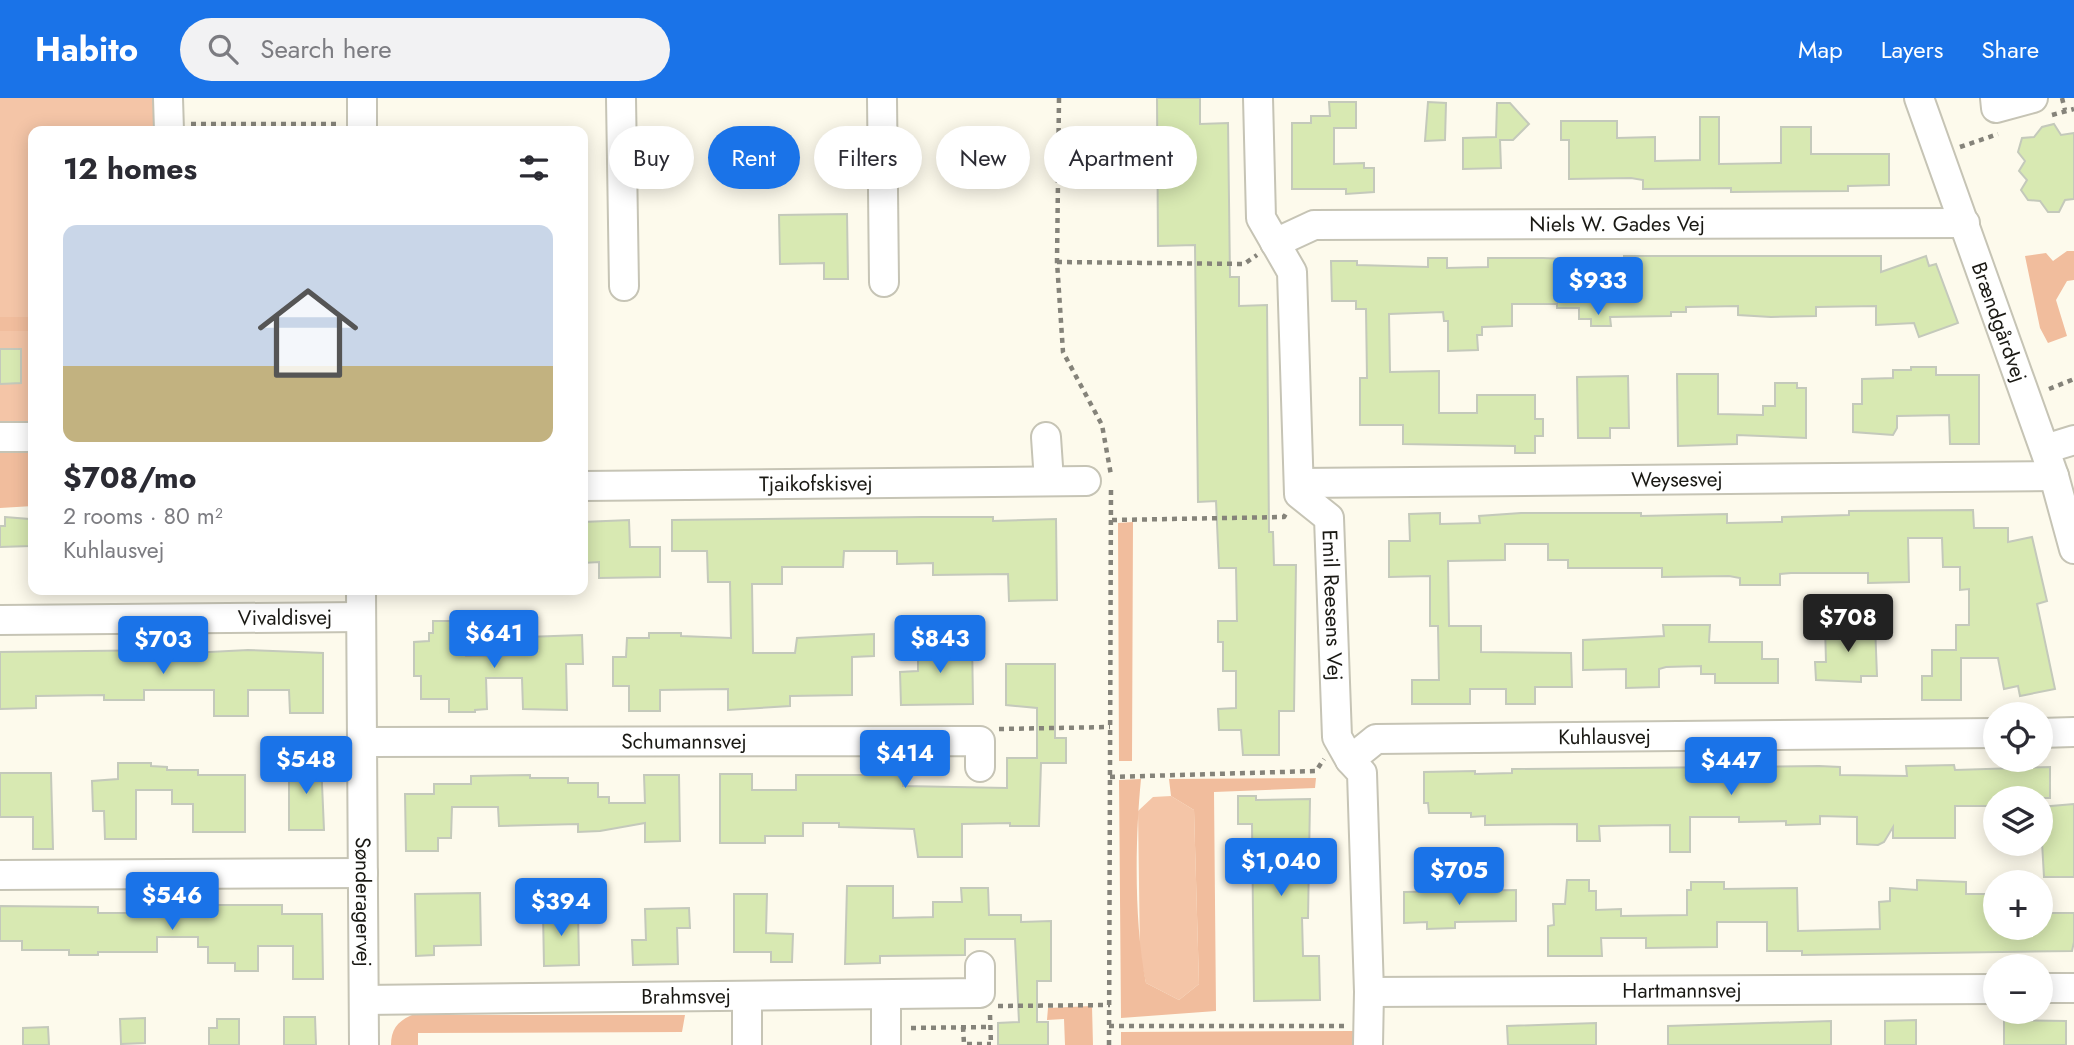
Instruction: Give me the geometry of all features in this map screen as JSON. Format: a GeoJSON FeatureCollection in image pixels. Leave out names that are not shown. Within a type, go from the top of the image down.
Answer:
{"type":"FeatureCollection","features":[{"type":"Feature","properties":{"kind":"street"},"geometry":{"type":"LineString","coordinates":[[621,98],[624,286]]}},
{"type":"Feature","properties":{"kind":"street"},"geometry":{"type":"LineString","coordinates":[[882,98],[884,282]]}},
{"type":"Feature","properties":{"kind":"street"},"geometry":{"type":"LineString","coordinates":[[1258,98],[1261,218],[1292,272],[1299,489]]}},
{"type":"Feature","properties":{"kind":"street","name":"Brændgårdvej"},"geometry":{"type":"LineString","coordinates":[[1919,98],[2045,449],[2074,549]]}},
{"type":"Feature","properties":{"kind":"street"},"geometry":{"type":"LineString","coordinates":[[1996,98],[1996,108],[2033,98]]}},
{"type":"Feature","properties":{"kind":"street","name":"Niels W. Gades Vej"},"geometry":{"type":"LineString","coordinates":[[1275,243],[1314,225],[1965,223]]}},
{"type":"Feature","properties":{"kind":"street"},"geometry":{"type":"LineString","coordinates":[[0,437],[28,437]]}},
{"type":"Feature","properties":{"kind":"street"},"geometry":{"type":"LineString","coordinates":[[1046,437],[1049,481]]}},
{"type":"Feature","properties":{"kind":"street"},"geometry":{"type":"LineString","coordinates":[[2045,449],[2074,440]]}},
{"type":"Feature","properties":{"kind":"street","name":"Weysesvej"},"geometry":{"type":"LineString","coordinates":[[1299,489],[2054,476]]}},
{"type":"Feature","properties":{"kind":"street","name":"Tjaikofskisvej"},"geometry":{"type":"LineString","coordinates":[[588,486],[1086,481]]}},
{"type":"Feature","properties":{"kind":"street","name":"Emil Reesens Vej"},"geometry":{"type":"LineString","coordinates":[[1299,489],[1329,518],[1343,748],[1362,773],[1368,1035]]}},
{"type":"Feature","properties":{"kind":"street","name":"Vivaldisvej"},"geometry":{"type":"LineString","coordinates":[[0,620],[361,603]]}},
{"type":"Feature","properties":{"kind":"street","name":"Sønderagervej"},"geometry":{"type":"LineString","coordinates":[[361,603],[364,1045]]}},
{"type":"Feature","properties":{"kind":"street"},"geometry":{"type":"LineString","coordinates":[[2053,733],[2074,732]]}},
{"type":"Feature","properties":{"kind":"street","name":"Kuhlausvej"},"geometry":{"type":"LineString","coordinates":[[1343,748],[1376,739],[1983,733]]}},
{"type":"Feature","properties":{"kind":"street","name":"Schumannsvej"},"geometry":{"type":"LineString","coordinates":[[362,742],[980,754]]}},
{"type":"Feature","properties":{"kind":"street"},"geometry":{"type":"LineString","coordinates":[[0,875],[363,873]]}},
{"type":"Feature","properties":{"kind":"street","name":"Brahmsvej"},"geometry":{"type":"LineString","coordinates":[[364,999],[886,996],[980,979]]}},
{"type":"Feature","properties":{"kind":"street"},"geometry":{"type":"LineString","coordinates":[[2053,988],[2074,988]]}},
{"type":"Feature","properties":{"kind":"street","name":"Hartmannsvej"},"geometry":{"type":"LineString","coordinates":[[1369,992],[1983,989]]}},
{"type":"Feature","properties":{"kind":"street"},"geometry":{"type":"LineString","coordinates":[[747,996],[747,1045]]}},
{"type":"Feature","properties":{"kind":"street"},"geometry":{"type":"LineString","coordinates":[[886,996],[886,1036]]}},
{"type":"Feature","properties":{"kind":"path"},"geometry":{"type":"LineString","coordinates":[[1059,98],[1057,262],[1063,352],[1102,425],[1110,457],[1112,520],[1109,1045]]}},
{"type":"Feature","properties":{"kind":"path"},"geometry":{"type":"LineString","coordinates":[[2062,98],[2065,110]]}},
{"type":"Feature","properties":{"kind":"path"},"geometry":{"type":"LineString","coordinates":[[168,118],[362,118]]}},
{"type":"Feature","properties":{"kind":"path"},"geometry":{"type":"LineString","coordinates":[[1057,262],[1244,264],[1275,243]]}},
{"type":"Feature","properties":{"kind":"path"},"geometry":{"type":"LineString","coordinates":[[1112,520],[1284,517],[1299,489]]}},
{"type":"Feature","properties":{"kind":"path"},"geometry":{"type":"LineString","coordinates":[[980,754],[995,729],[1110,727]]}},
{"type":"Feature","properties":{"kind":"path"},"geometry":{"type":"LineString","coordinates":[[1110,776],[1316,771],[1343,748]]}},
{"type":"Feature","properties":{"kind":"path"},"geometry":{"type":"LineString","coordinates":[[980,979],[997,1006],[1110,1005]]}},
{"type":"Feature","properties":{"kind":"path"},"geometry":{"type":"LineString","coordinates":[[1109,1026],[1368,1035]]}},
{"type":"Feature","properties":{"kind":"path"},"geometry":{"type":"LineString","coordinates":[[963,1027],[964,1044],[991,1045],[991,1035]]}},
{"type":"Feature","properties":{"kind":"path"},"geometry":{"type":"LineString","coordinates":[[886,1036],[963,1027],[990,1027]]}},
{"type":"Feature","properties":{"kind":"shaded area"},"geometry":{"type":"Polygon","coordinates":[[[0,98],[182,98],[183,126],[28,126],[28,449],[0,449],[0,98]]]}},
{"type":"Feature","properties":{"kind":"shaded area"},"geometry":{"type":"Polygon","coordinates":[[[2067,251],[2074,251],[2074,280],[2067,281],[2056,300],[2067,336],[2048,343],[2040,328],[2025,256],[2046,253],[2053,261],[2067,251]]]}},
{"type":"Feature","properties":{"kind":"shaded area"},"geometry":{"type":"Polygon","coordinates":[[[0,317],[28,317],[28,331],[0,331],[0,317]]]}},
{"type":"Feature","properties":{"kind":"shaded area"},"geometry":{"type":"Polygon","coordinates":[[[0,449],[28,449],[28,506],[0,508],[0,449]]]}},
{"type":"Feature","properties":{"kind":"shaded area"},"geometry":{"type":"Polygon","coordinates":[[[1133,522],[1132,761],[1119,761],[1118,523],[1133,522]]]}},
{"type":"Feature","properties":{"kind":"shaded area"},"geometry":{"type":"Polygon","coordinates":[[[1316,778],[1315,788],[1214,792],[1216,1011],[1121,1018],[1119,780],[1141,779],[1137,881],[1139,935],[1146,983],[1179,1000],[1199,984],[1194,810],[1171,796],[1169,779],[1316,778]]]}},
{"type":"Feature","properties":{"kind":"shaded area"},"geometry":{"type":"Polygon","coordinates":[[[1171,796],[1194,810],[1199,984],[1179,1000],[1146,983],[1140,956],[1138,811],[1153,797],[1171,796]]]}},
{"type":"Feature","properties":{"kind":"shaded area"},"geometry":{"type":"Polygon","coordinates":[[[1092,1006],[1093,1045],[1065,1045],[1064,1019],[1047,1020],[1048,1008],[1092,1006]]]}},
{"type":"Feature","properties":{"kind":"shaded area"},"geometry":{"type":"Polygon","coordinates":[[[412,1015],[685,1015],[682,1032],[418,1033],[418,1045],[391,1045],[396,1026],[412,1015]]]}},
{"type":"Feature","properties":{"kind":"shaded area"},"geometry":{"type":"Polygon","coordinates":[[[1355,1031],[1355,1045],[1121,1045],[1121,1032],[1355,1031]]]}},
{"type":"Feature","properties":{"kind":"building"},"geometry":{"type":"Polygon","coordinates":[[[1157,98],[1200,98],[1200,124],[1228,123],[1230,277],[1239,277],[1239,306],[1267,305],[1269,532],[1273,532],[1274,565],[1296,565],[1294,711],[1279,711],[1279,755],[1243,755],[1241,730],[1219,730],[1218,709],[1236,708],[1236,671],[1223,671],[1223,642],[1218,642],[1218,621],[1237,621],[1236,568],[1219,568],[1216,501],[1198,502],[1195,245],[1158,246],[1158,189],[1197,189],[1197,126],[1157,126],[1157,98]]]}},
{"type":"Feature","properties":{"kind":"building"},"geometry":{"type":"Polygon","coordinates":[[[1329,102],[1356,102],[1356,128],[1334,128],[1334,164],[1364,163],[1364,168],[1374,168],[1374,192],[1346,194],[1346,189],[1292,189],[1292,123],[1311,123],[1311,116],[1330,116],[1329,102]]]}},
{"type":"Feature","properties":{"kind":"building"},"geometry":{"type":"Polygon","coordinates":[[[1428,102],[1446,103],[1445,140],[1425,141],[1428,102]]]}},
{"type":"Feature","properties":{"kind":"building"},"geometry":{"type":"Polygon","coordinates":[[[1497,103],[1510,103],[1529,124],[1513,140],[1500,140],[1501,168],[1463,169],[1463,138],[1496,137],[1497,103]]]}},
{"type":"Feature","properties":{"kind":"building"},"geometry":{"type":"Polygon","coordinates":[[[1700,117],[1719,117],[1719,164],[1781,163],[1781,127],[1811,127],[1811,154],[1889,154],[1889,185],[1848,186],[1848,191],[1731,192],[1731,188],[1643,189],[1643,180],[1631,178],[1569,179],[1569,140],[1561,140],[1561,121],[1617,121],[1617,138],[1655,137],[1655,161],[1700,160],[1700,117]]]}},
{"type":"Feature","properties":{"kind":"building"},"geometry":{"type":"Polygon","coordinates":[[[2054,124],[2061,135],[2074,133],[2074,199],[2065,200],[2059,212],[2048,212],[2040,201],[2028,200],[2021,190],[2027,180],[2019,171],[2025,161],[2018,152],[2022,138],[2034,137],[2042,127],[2054,124]]]}},
{"type":"Feature","properties":{"kind":"building"},"geometry":{"type":"Polygon","coordinates":[[[847,214],[848,279],[824,279],[824,263],[780,264],[779,215],[847,214]]]}},
{"type":"Feature","properties":{"kind":"building"},"geometry":{"type":"Polygon","coordinates":[[[1624,256],[1881,256],[1881,272],[1926,256],[1929,266],[1936,264],[1958,323],[1919,337],[1914,323],[1876,325],[1876,306],[1816,307],[1816,316],[1771,317],[1738,315],[1738,306],[1686,307],[1686,312],[1671,312],[1671,316],[1610,317],[1611,326],[1591,326],[1591,319],[1579,319],[1579,308],[1557,308],[1557,304],[1512,304],[1512,326],[1482,327],[1482,335],[1477,335],[1478,350],[1448,351],[1448,321],[1444,321],[1443,312],[1389,314],[1390,372],[1439,371],[1439,413],[1477,413],[1477,395],[1535,395],[1535,419],[1543,419],[1543,436],[1535,436],[1535,453],[1515,453],[1515,446],[1403,444],[1403,425],[1360,425],[1360,378],[1367,378],[1366,309],[1356,309],[1356,301],[1332,301],[1331,261],[1357,261],[1357,265],[1428,267],[1428,258],[1447,258],[1447,268],[1488,267],[1488,258],[1543,258],[1568,259],[1569,270],[1624,269],[1624,256]]]}},
{"type":"Feature","properties":{"kind":"building"},"geometry":{"type":"Polygon","coordinates":[[[0,349],[21,349],[21,383],[0,384],[0,349]]]}},
{"type":"Feature","properties":{"kind":"building"},"geometry":{"type":"Polygon","coordinates":[[[1911,367],[1936,367],[1936,375],[1979,375],[1979,444],[1950,444],[1949,415],[1897,416],[1897,428],[1893,435],[1853,432],[1853,404],[1862,404],[1862,379],[1893,378],[1893,370],[1911,370],[1911,367]]]}},
{"type":"Feature","properties":{"kind":"building"},"geometry":{"type":"Polygon","coordinates":[[[1677,374],[1718,374],[1718,414],[1763,415],[1763,406],[1775,406],[1775,383],[1797,383],[1797,388],[1806,388],[1806,438],[1737,435],[1737,444],[1678,446],[1677,374]]]}},
{"type":"Feature","properties":{"kind":"building"},"geometry":{"type":"Polygon","coordinates":[[[1628,376],[1629,428],[1610,428],[1610,438],[1578,438],[1577,377],[1628,376]]]}},
{"type":"Feature","properties":{"kind":"building"},"geometry":{"type":"Polygon","coordinates":[[[1973,510],[1974,528],[2008,528],[2008,542],[2032,537],[2047,601],[2037,604],[2055,689],[2020,696],[2018,686],[2004,689],[1998,658],[1961,658],[1961,700],[1922,700],[1922,676],[1932,676],[1932,650],[1956,650],[1956,625],[1969,625],[1969,589],[1960,590],[1960,567],[1943,567],[1942,538],[1908,538],[1909,582],[1868,583],[1868,573],[1791,573],[1780,574],[1780,585],[1740,585],[1740,578],[1729,576],[1662,577],[1662,568],[1568,568],[1568,560],[1548,560],[1548,544],[1505,544],[1505,560],[1448,561],[1449,626],[1481,626],[1481,652],[1571,653],[1572,687],[1535,687],[1535,704],[1506,704],[1506,689],[1470,689],[1470,704],[1412,704],[1412,680],[1439,680],[1438,626],[1430,626],[1430,576],[1389,577],[1389,541],[1410,541],[1409,514],[1440,513],[1440,524],[1480,523],[1479,516],[1521,513],[1641,513],[1641,516],[1727,514],[1727,523],[1782,522],[1782,517],[1849,515],[1849,511],[1973,510]]]}},
{"type":"Feature","properties":{"kind":"building"},"geometry":{"type":"Polygon","coordinates":[[[5,517],[28,519],[28,546],[0,547],[0,526],[5,526],[5,517]]]}},
{"type":"Feature","properties":{"kind":"building"},"geometry":{"type":"Polygon","coordinates":[[[993,517],[993,521],[1056,519],[1057,600],[1009,601],[1008,574],[933,575],[933,563],[897,564],[897,551],[844,551],[843,567],[782,567],[782,584],[752,584],[753,653],[795,653],[797,638],[874,634],[874,656],[852,657],[852,695],[790,696],[790,706],[728,710],[728,689],[660,690],[660,711],[629,711],[629,686],[613,686],[613,657],[626,657],[627,638],[649,638],[649,633],[681,633],[681,636],[731,638],[730,582],[708,582],[707,551],[672,551],[672,520],[993,517]]]}},
{"type":"Feature","properties":{"kind":"building"},"geometry":{"type":"Polygon","coordinates":[[[629,520],[630,547],[660,547],[660,577],[599,578],[599,562],[588,563],[588,522],[629,520]]]}},
{"type":"Feature","properties":{"kind":"building"},"geometry":{"type":"Polygon","coordinates":[[[433,621],[457,621],[457,633],[464,633],[466,656],[526,655],[526,637],[582,635],[583,664],[566,664],[567,710],[523,709],[522,678],[486,678],[487,709],[475,712],[449,712],[449,699],[421,699],[421,676],[414,676],[414,642],[429,641],[429,633],[433,633],[433,621]]]}},
{"type":"Feature","properties":{"kind":"building"},"geometry":{"type":"Polygon","coordinates":[[[1663,625],[1710,625],[1709,642],[1762,642],[1762,659],[1778,659],[1778,683],[1715,683],[1715,674],[1701,674],[1701,666],[1666,667],[1659,669],[1659,687],[1626,688],[1626,669],[1583,670],[1583,640],[1664,636],[1663,625]]]}},
{"type":"Feature","properties":{"kind":"building"},"geometry":{"type":"Polygon","coordinates":[[[1825,625],[1875,625],[1877,676],[1861,676],[1861,682],[1816,680],[1815,662],[1826,662],[1825,625]]]}},
{"type":"Feature","properties":{"kind":"building"},"geometry":{"type":"Polygon","coordinates":[[[972,639],[973,704],[901,705],[900,672],[918,671],[918,642],[972,639]]]}},
{"type":"Feature","properties":{"kind":"building"},"geometry":{"type":"Polygon","coordinates":[[[171,650],[171,654],[248,650],[323,653],[323,713],[290,713],[289,690],[248,690],[248,716],[214,716],[214,690],[144,690],[144,700],[104,700],[104,695],[36,696],[36,708],[0,709],[0,652],[171,650]]]}},
{"type":"Feature","properties":{"kind":"building"},"geometry":{"type":"Polygon","coordinates":[[[1006,664],[1055,664],[1055,738],[1066,738],[1066,763],[1041,763],[1039,826],[1010,826],[1010,823],[962,824],[962,857],[918,857],[914,829],[839,827],[839,823],[803,823],[803,836],[765,836],[765,843],[720,843],[720,774],[752,774],[752,790],[796,790],[796,775],[903,775],[903,786],[1007,788],[1007,758],[1037,758],[1037,708],[1006,705],[1006,664]]]}},
{"type":"Feature","properties":{"kind":"building"},"geometry":{"type":"Polygon","coordinates":[[[321,761],[324,830],[289,830],[289,762],[321,761]]]}},
{"type":"Feature","properties":{"kind":"building"},"geometry":{"type":"Polygon","coordinates":[[[118,763],[151,763],[151,766],[167,767],[167,770],[198,770],[198,775],[245,775],[245,832],[193,832],[193,804],[172,804],[172,790],[136,790],[136,839],[105,839],[104,811],[93,811],[92,781],[118,779],[118,763]]]}},
{"type":"Feature","properties":{"kind":"building"},"geometry":{"type":"Polygon","coordinates":[[[1954,765],[1955,770],[2050,772],[2050,786],[1983,786],[1983,806],[1955,806],[1955,838],[1893,838],[1893,827],[1884,842],[1878,845],[1857,844],[1857,817],[1820,816],[1820,824],[1786,825],[1786,821],[1739,822],[1739,817],[1690,817],[1690,852],[1670,852],[1670,825],[1599,826],[1600,841],[1577,841],[1577,824],[1485,825],[1485,816],[1471,817],[1471,813],[1429,813],[1428,803],[1424,803],[1424,772],[1475,771],[1475,774],[1512,773],[1512,769],[1819,766],[1840,767],[1840,775],[1907,776],[1906,766],[1954,765]]]}},
{"type":"Feature","properties":{"kind":"building"},"geometry":{"type":"Polygon","coordinates":[[[0,773],[51,773],[53,849],[33,849],[33,817],[0,817],[0,773]]]}},
{"type":"Feature","properties":{"kind":"building"},"geometry":{"type":"Polygon","coordinates":[[[530,775],[530,778],[568,778],[568,783],[598,783],[598,797],[609,797],[609,803],[645,803],[644,775],[679,775],[680,841],[645,842],[645,823],[578,832],[578,824],[499,826],[498,807],[452,807],[451,838],[438,838],[438,851],[406,851],[405,794],[434,794],[434,784],[471,784],[471,776],[530,775]]]}},
{"type":"Feature","properties":{"kind":"building"},"geometry":{"type":"Polygon","coordinates":[[[1238,796],[1256,796],[1256,800],[1310,799],[1308,918],[1302,918],[1303,956],[1319,956],[1320,1000],[1254,1001],[1252,824],[1238,824],[1238,796]]]}},
{"type":"Feature","properties":{"kind":"building"},"geometry":{"type":"Polygon","coordinates":[[[2074,804],[2074,877],[2053,877],[2053,870],[2044,870],[2043,856],[2053,856],[2053,806],[2074,804]]]}},
{"type":"Feature","properties":{"kind":"building"},"geometry":{"type":"Polygon","coordinates":[[[1567,880],[1589,880],[1589,891],[1596,891],[1596,910],[1621,909],[1621,916],[1687,915],[1687,890],[1691,890],[1691,882],[1724,882],[1724,889],[1797,888],[1798,931],[1880,929],[1879,902],[1890,901],[1890,888],[1917,890],[1917,880],[1966,882],[1966,894],[1983,894],[1983,940],[2053,940],[2053,913],[2074,913],[2074,942],[2072,951],[1802,955],[1802,951],[1767,951],[1767,922],[1717,922],[1717,947],[1646,948],[1646,938],[1601,938],[1602,956],[1548,956],[1548,926],[1554,925],[1553,904],[1565,904],[1567,880]]]}},
{"type":"Feature","properties":{"kind":"building"},"geometry":{"type":"Polygon","coordinates":[[[847,886],[893,886],[893,918],[933,917],[933,902],[962,902],[961,888],[988,888],[989,915],[1021,915],[1021,922],[1051,921],[1051,981],[1037,981],[1037,1022],[1048,1022],[1048,1045],[998,1045],[998,1023],[1019,1022],[1015,939],[965,939],[965,955],[880,956],[880,963],[845,964],[847,886]]]}},
{"type":"Feature","properties":{"kind":"building"},"geometry":{"type":"Polygon","coordinates":[[[1516,890],[1516,921],[1455,922],[1455,928],[1427,929],[1427,922],[1404,923],[1404,892],[1516,890]]]}},
{"type":"Feature","properties":{"kind":"building"},"geometry":{"type":"Polygon","coordinates":[[[480,893],[481,945],[434,946],[434,955],[416,956],[415,894],[480,893]]]}},
{"type":"Feature","properties":{"kind":"building"},"geometry":{"type":"Polygon","coordinates":[[[734,894],[767,894],[766,933],[793,934],[792,962],[771,962],[771,952],[734,952],[734,894]]]}},
{"type":"Feature","properties":{"kind":"building"},"geometry":{"type":"Polygon","coordinates":[[[282,905],[282,914],[322,914],[323,979],[293,979],[293,946],[258,946],[258,971],[235,971],[235,963],[208,963],[208,947],[198,947],[198,937],[157,937],[157,952],[98,952],[98,955],[69,955],[69,950],[22,950],[22,941],[0,941],[0,906],[98,907],[98,913],[156,913],[156,907],[282,905]]]}},
{"type":"Feature","properties":{"kind":"building"},"geometry":{"type":"Polygon","coordinates":[[[689,908],[690,928],[677,928],[678,964],[633,965],[632,940],[646,940],[645,909],[689,908]]]}},
{"type":"Feature","properties":{"kind":"building"},"geometry":{"type":"Polygon","coordinates":[[[578,911],[579,965],[544,966],[543,912],[578,911]]]}},
{"type":"Feature","properties":{"kind":"building"},"geometry":{"type":"Polygon","coordinates":[[[284,1017],[315,1017],[316,1045],[284,1045],[284,1017]]]}},
{"type":"Feature","properties":{"kind":"building"},"geometry":{"type":"Polygon","coordinates":[[[145,1018],[145,1043],[121,1044],[120,1019],[145,1018]]]}},
{"type":"Feature","properties":{"kind":"building"},"geometry":{"type":"Polygon","coordinates":[[[217,1019],[239,1019],[239,1045],[209,1045],[209,1028],[217,1028],[217,1019]]]}},
{"type":"Feature","properties":{"kind":"building"},"geometry":{"type":"Polygon","coordinates":[[[1916,1020],[1916,1045],[1885,1045],[1885,1021],[1916,1020]]]}},
{"type":"Feature","properties":{"kind":"building"},"geometry":{"type":"Polygon","coordinates":[[[1831,1021],[1831,1045],[1668,1045],[1668,1026],[1831,1021]]]}},
{"type":"Feature","properties":{"kind":"building"},"geometry":{"type":"Polygon","coordinates":[[[2053,1021],[2066,1021],[2066,1045],[2004,1045],[2004,1024],[2053,1024],[2053,1021]]]}},
{"type":"Feature","properties":{"kind":"building"},"geometry":{"type":"Polygon","coordinates":[[[1596,1023],[1596,1045],[1508,1045],[1507,1026],[1596,1023]]]}},
{"type":"Feature","properties":{"kind":"building"},"geometry":{"type":"Polygon","coordinates":[[[48,1027],[49,1045],[23,1045],[23,1028],[48,1027]]]}}]}
